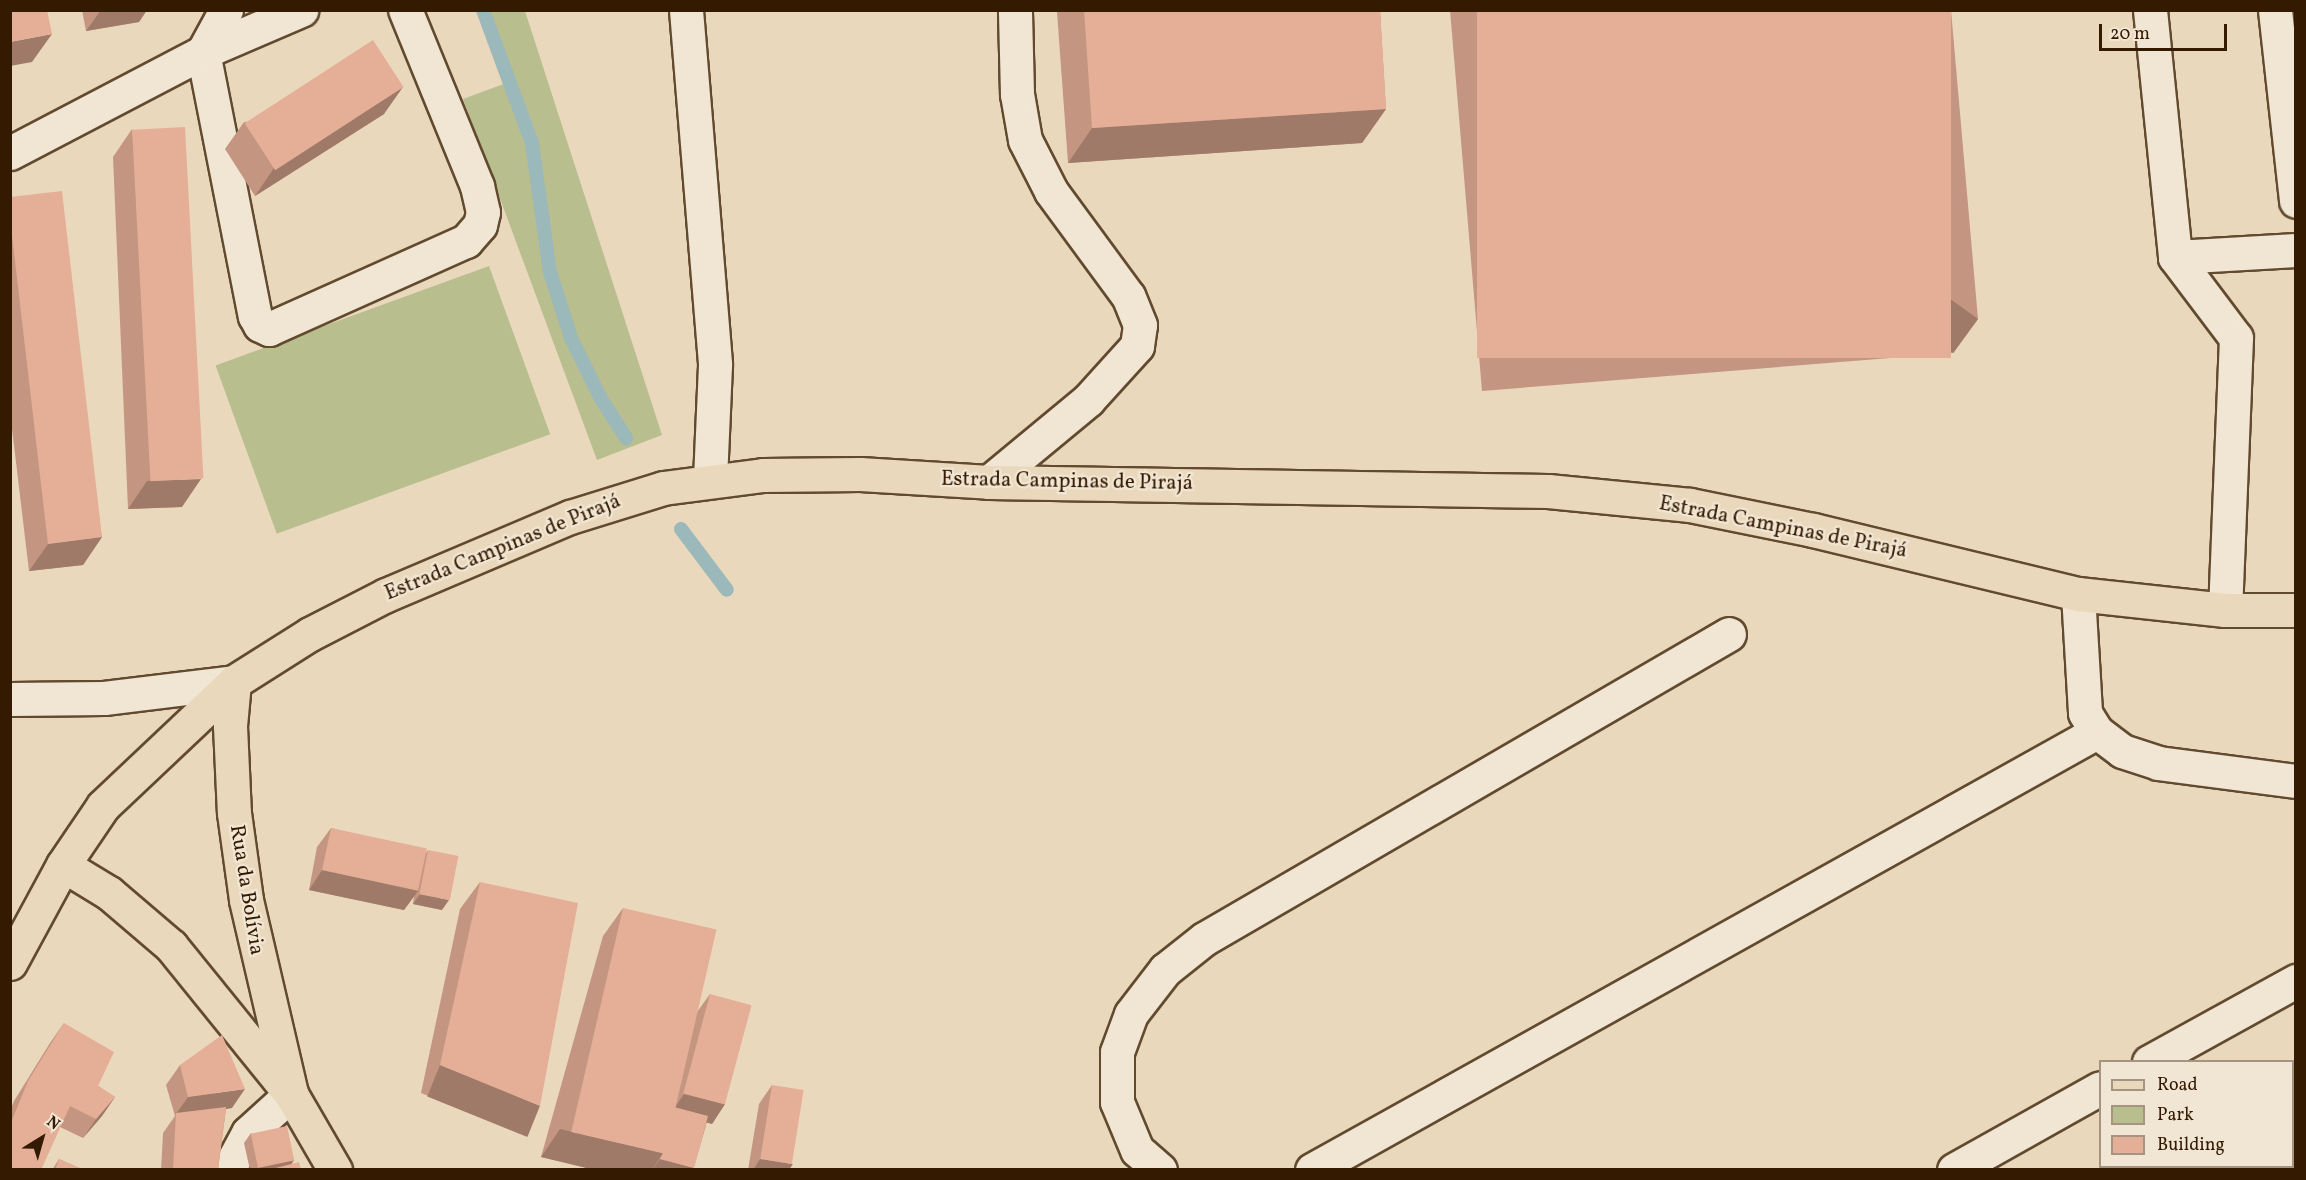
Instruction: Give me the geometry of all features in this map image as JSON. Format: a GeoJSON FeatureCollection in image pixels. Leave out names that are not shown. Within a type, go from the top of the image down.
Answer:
{"type":"FeatureCollection","features":[{"type":"Feature","properties":{"kind":"main road","name":"Estrada Campinas de Pirajá"},"geometry":{"type":"LineString","coordinates":[[10,963],[63,865],[103,806],[234,682],[310,634],[386,595],[618,500],[663,488],[763,475],[860,474],[989,482],[1548,491],[1690,505],[1813,530],[2078,594],[2225,610],[2295,610]]}},
{"type":"Feature","properties":{"kind":"main road","name":"Rua da Bolívia"},"geometry":{"type":"LineString","coordinates":[[234,682],[230,726],[234,813],[246,900],[291,1094]]}},
{"type":"Feature","properties":{"kind":"main road","name":"Rua da Bolívia"},"geometry":{"type":"LineString","coordinates":[[63,865],[109,893],[171,946],[291,1094],[335,1170]]}},
{"type":"Feature","properties":{"kind":"street"},"geometry":{"type":"LineString","coordinates":[[226,10],[203,52],[255,316],[260,325],[269,329],[466,242],[480,225],[483,212],[477,186],[405,10]]}},
{"type":"Feature","properties":{"kind":"street"},"geometry":{"type":"LineString","coordinates":[[10,153],[203,52],[301,10]]}},
{"type":"Feature","properties":{"kind":"street"},"geometry":{"type":"LineString","coordinates":[[686,10],[715,365],[710,481]]}},
{"type":"Feature","properties":{"kind":"street"},"geometry":{"type":"LineString","coordinates":[[989,482],[1088,400],[1137,346],[1140,325],[1128,296],[1051,191],[1025,140],[1017,94],[1015,10]]}},
{"type":"Feature","properties":{"kind":"street"},"geometry":{"type":"LineString","coordinates":[[2150,10],[2175,257],[2236,338],[2225,610]]}},
{"type":"Feature","properties":{"kind":"street"},"geometry":{"type":"LineString","coordinates":[[2275,10],[2295,201]]}},
{"type":"Feature","properties":{"kind":"street"},"geometry":{"type":"LineString","coordinates":[[2175,257],[2295,250]]}},
{"type":"Feature","properties":{"kind":"street"},"geometry":{"type":"LineString","coordinates":[[2078,594],[2085,713],[2097,732],[2122,751],[2158,763],[2295,781]]}},
{"type":"Feature","properties":{"kind":"street"},"geometry":{"type":"LineString","coordinates":[[1160,1170],[1137,1150],[1117,1102],[1117,1052],[1131,1014],[1164,970],[1204,939],[1729,634]]}},
{"type":"Feature","properties":{"kind":"street"},"geometry":{"type":"LineString","coordinates":[[10,699],[104,698],[234,682]]}},
{"type":"Feature","properties":{"kind":"street"},"geometry":{"type":"LineString","coordinates":[[1312,1170],[2097,732]]}},
{"type":"Feature","properties":{"kind":"street"},"geometry":{"type":"LineString","coordinates":[[2153,1060],[2295,981]]}},
{"type":"Feature","properties":{"kind":"street"},"geometry":{"type":"LineString","coordinates":[[1954,1170],[2099,1089]]}},
{"type":"Feature","properties":{"kind":"street"},"geometry":{"type":"LineString","coordinates":[[228,1170],[248,1133],[291,1094]]}},
{"type":"Feature","properties":{"kind":"green space"},"geometry":{"type":"Polygon","coordinates":[[[480,11],[525,11],[662,435],[597,460],[463,99],[509,82],[480,11]]]}},
{"type":"Feature","properties":{"kind":"green space"},"geometry":{"type":"Polygon","coordinates":[[[489,266],[550,434],[277,534],[216,366],[489,266]]]}},
{"type":"Feature","properties":{"kind":"building"},"geometry":{"type":"Polygon","coordinates":[[[10,10],[47,10],[52,34],[10,42],[10,10]]]}},
{"type":"Feature","properties":{"kind":"building"},"geometry":{"type":"Polygon","coordinates":[[[1084,10],[1380,10],[1386,109],[1092,128],[1084,10]]]}},
{"type":"Feature","properties":{"kind":"building"},"geometry":{"type":"Polygon","coordinates":[[[1477,10],[1951,10],[1951,358],[1477,358],[1477,10]]]}},
{"type":"Feature","properties":{"kind":"building"},"geometry":{"type":"Polygon","coordinates":[[[373,40],[403,87],[275,170],[245,123],[373,40]]]}},
{"type":"Feature","properties":{"kind":"building"},"geometry":{"type":"Polygon","coordinates":[[[185,127],[203,479],[150,481],[132,130],[185,127]]]}},
{"type":"Feature","properties":{"kind":"building"},"geometry":{"type":"Polygon","coordinates":[[[62,191],[102,537],[48,544],[10,218],[10,197],[62,191]]]}},
{"type":"Feature","properties":{"kind":"building"},"geometry":{"type":"Polygon","coordinates":[[[331,828],[427,848],[418,890],[322,870],[331,828]]]}},
{"type":"Feature","properties":{"kind":"building"},"geometry":{"type":"Polygon","coordinates":[[[428,850],[458,856],[450,900],[419,894],[428,850]]]}},
{"type":"Feature","properties":{"kind":"building"},"geometry":{"type":"Polygon","coordinates":[[[480,882],[578,903],[540,1106],[440,1065],[480,882]]]}},
{"type":"Feature","properties":{"kind":"building"},"geometry":{"type":"Polygon","coordinates":[[[623,908],[717,930],[665,1154],[571,1132],[623,908]]]}},
{"type":"Feature","properties":{"kind":"building"},"geometry":{"type":"Polygon","coordinates":[[[710,994],[752,1005],[725,1105],[683,1093],[710,994]]]}},
{"type":"Feature","properties":{"kind":"building"},"geometry":{"type":"Polygon","coordinates":[[[64,1023],[114,1052],[98,1086],[115,1097],[96,1119],[70,1106],[41,1170],[10,1170],[10,1125],[28,1081],[64,1023]]]}},
{"type":"Feature","properties":{"kind":"building"},"geometry":{"type":"Polygon","coordinates":[[[222,1035],[245,1089],[188,1097],[180,1065],[222,1035]]]}},
{"type":"Feature","properties":{"kind":"building"},"geometry":{"type":"Polygon","coordinates":[[[772,1085],[804,1090],[792,1164],[760,1159],[772,1085]]]}},
{"type":"Feature","properties":{"kind":"building"},"geometry":{"type":"Polygon","coordinates":[[[2294,1096],[2295,1170],[2161,1170],[2165,1168],[2294,1168],[2294,1096]]]}},
{"type":"Feature","properties":{"kind":"building"},"geometry":{"type":"Polygon","coordinates":[[[226,1107],[218,1170],[173,1170],[176,1113],[226,1107]]]}},
{"type":"Feature","properties":{"kind":"building"},"geometry":{"type":"Polygon","coordinates":[[[674,1107],[708,1116],[694,1168],[660,1159],[674,1107]]]}},
{"type":"Feature","properties":{"kind":"building"},"geometry":{"type":"Polygon","coordinates":[[[287,1126],[294,1160],[258,1168],[251,1134],[287,1126]]]}},
{"type":"Feature","properties":{"kind":"building"},"geometry":{"type":"Polygon","coordinates":[[[59,1159],[84,1170],[55,1170],[59,1159]]]}},
{"type":"Feature","properties":{"kind":"building"},"geometry":{"type":"Polygon","coordinates":[[[299,1162],[301,1170],[268,1170],[299,1162]]]}},
{"type":"Feature","properties":{"kind":"waterway"},"geometry":{"type":"LineString","coordinates":[[483,10],[532,143],[550,272],[571,338],[600,397],[626,438]]}},
{"type":"Feature","properties":{"kind":"waterway"},"geometry":{"type":"LineString","coordinates":[[681,529],[727,590]]}}]}
